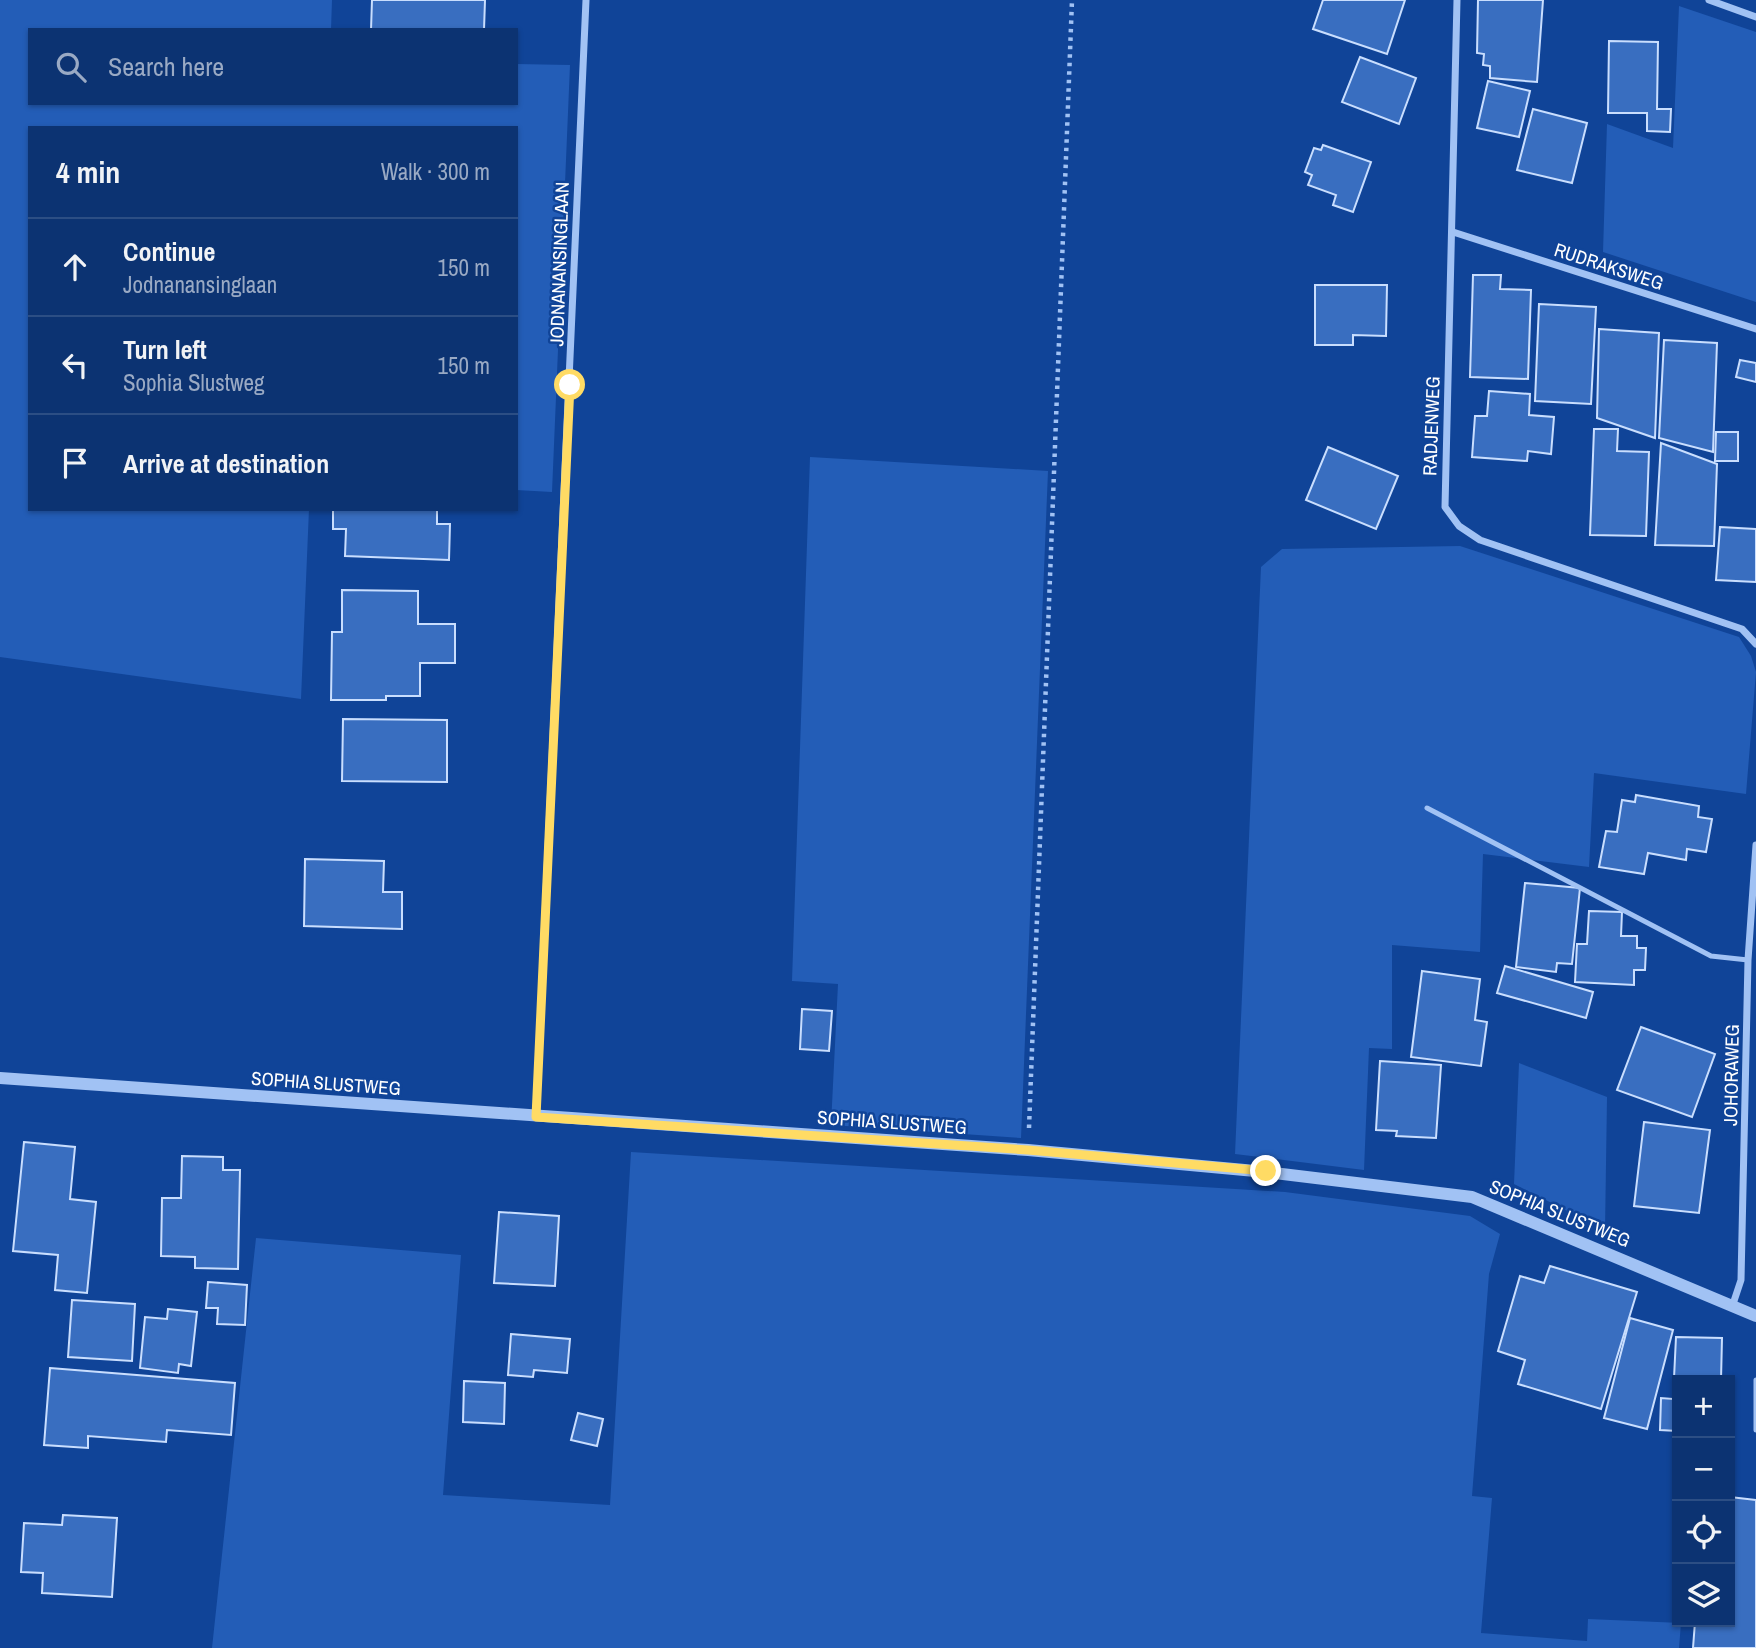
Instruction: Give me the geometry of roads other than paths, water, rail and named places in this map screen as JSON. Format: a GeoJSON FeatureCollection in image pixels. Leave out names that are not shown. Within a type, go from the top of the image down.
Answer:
{"type":"FeatureCollection","features":[{"type":"Feature","properties":{"kind":"street","name":"JODNANANSINGLAAN"},"geometry":{"type":"LineString","coordinates":[[536,1117],[586,0]]}},
{"type":"Feature","properties":{"kind":"street","name":"RADJENWEG"},"geometry":{"type":"LineString","coordinates":[[1457,0],[1445,507],[1459,526],[1480,540],[1575,570],[1742,629],[1756,644]]}},
{"type":"Feature","properties":{"kind":"street"},"geometry":{"type":"LineString","coordinates":[[1709,0],[1756,17]]}},
{"type":"Feature","properties":{"kind":"street","name":"RUDRAKSWEG"},"geometry":{"type":"LineString","coordinates":[[1453,232],[1756,330]]}},
{"type":"Feature","properties":{"kind":"street","name":"JOHORAWEG"},"geometry":{"type":"LineString","coordinates":[[1733,1304],[1741,1280],[1748,960],[1756,845]]}},
{"type":"Feature","properties":{"kind":"street","name":"SOPHIA SLUSTWEG"},"geometry":{"type":"LineString","coordinates":[[0,1078],[1028,1150],[1266,1171],[1472,1197],[1733,1304],[1756,1316]]}},
{"type":"Feature","properties":{"kind":"lane"},"geometry":{"type":"LineString","coordinates":[[1427,808],[1712,956],[1748,960]]}},
{"type":"Feature","properties":{"kind":"lane"},"geometry":{"type":"LineString","coordinates":[[1756,1380],[1756,1430]]}}]}
